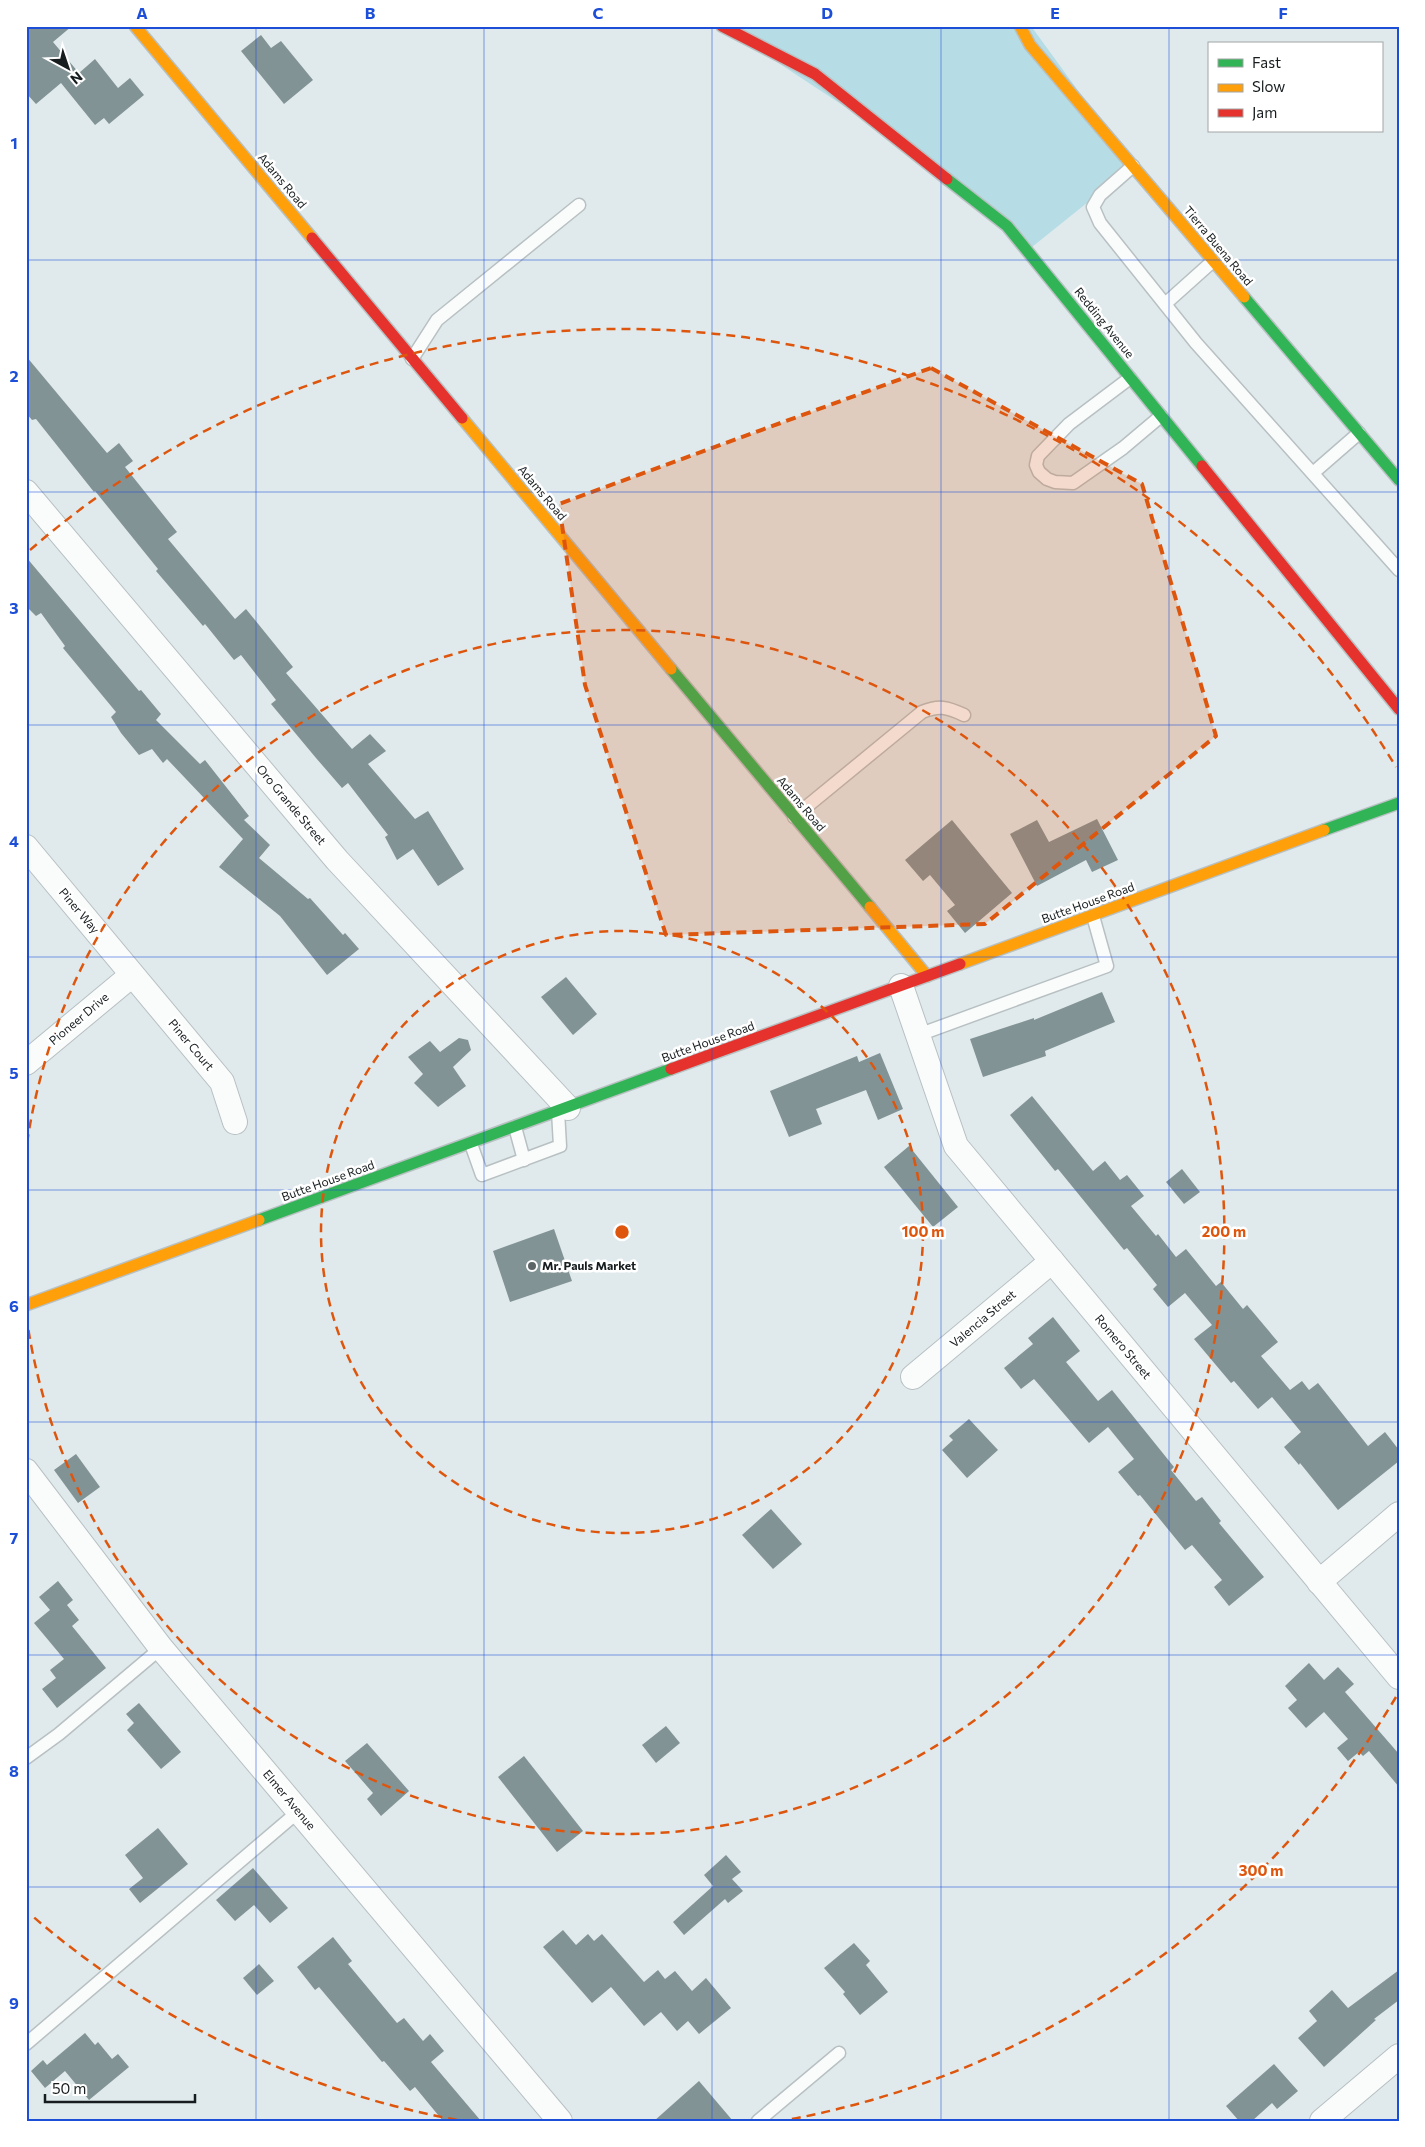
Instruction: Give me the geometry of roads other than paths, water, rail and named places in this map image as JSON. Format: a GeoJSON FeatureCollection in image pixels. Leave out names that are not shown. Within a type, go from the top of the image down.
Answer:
{"type":"FeatureCollection","features":[{"type":"Feature","properties":{"kind":"street","name":"Adams Road"},"geometry":{"type":"LineString","coordinates":[[135,26],[927,976]]}},
{"type":"Feature","properties":{"kind":"street","name":"Redding Avenue"},"geometry":{"type":"LineString","coordinates":[[722,26],[815,74],[1007,226],[1399,710]]}},
{"type":"Feature","properties":{"kind":"street","name":"Tierra Buena Road"},"geometry":{"type":"LineString","coordinates":[[1020,26],[1030,45],[1399,480]]}},
{"type":"Feature","properties":{"kind":"street","name":"Oro Grande Street"},"geometry":{"type":"LineString","coordinates":[[26,492],[337,860],[563,1110]]}},
{"type":"Feature","properties":{"kind":"street","name":"Butte House Road"},"geometry":{"type":"LineString","coordinates":[[26,1305],[471,1144],[1399,803]]}},
{"type":"Feature","properties":{"kind":"street","name":"Piner Way"},"geometry":{"type":"LineString","coordinates":[[26,848],[132,975]]}},
{"type":"Feature","properties":{"kind":"street","name":"Pioneer Drive"},"geometry":{"type":"LineString","coordinates":[[26,1063],[132,975]]}},
{"type":"Feature","properties":{"kind":"street","name":"Piner Court"},"geometry":{"type":"LineString","coordinates":[[132,975],[222,1082],[235,1122]]}},
{"type":"Feature","properties":{"kind":"street","name":"Romero Street"},"geometry":{"type":"LineString","coordinates":[[901,986],[956,1146],[1399,1677]]}},
{"type":"Feature","properties":{"kind":"street","name":"Valencia Street"},"geometry":{"type":"LineString","coordinates":[[913,1377],[1052,1261]]}},
{"type":"Feature","properties":{"kind":"street","name":"Elmer Avenue"},"geometry":{"type":"LineString","coordinates":[[26,1471],[161,1648],[560,2121]]}},
{"type":"Feature","properties":{"kind":"street"},"geometry":{"type":"LineString","coordinates":[[1319,1582],[1399,1514]]}},
{"type":"Feature","properties":{"kind":"street"},"geometry":{"type":"LineString","coordinates":[[1322,2121],[1399,2056]]}},
{"type":"Feature","properties":{"kind":"lane"},"geometry":{"type":"LineString","coordinates":[[1133,166],[1100,195],[1093,207],[1100,223],[1196,343],[1399,570]]}},
{"type":"Feature","properties":{"kind":"lane"},"geometry":{"type":"LineString","coordinates":[[412,359],[437,320],[579,204]]}},
{"type":"Feature","properties":{"kind":"lane"},"geometry":{"type":"LineString","coordinates":[[1165,304],[1213,261]]}},
{"type":"Feature","properties":{"kind":"lane"},"geometry":{"type":"LineString","coordinates":[[1130,378],[1069,424],[1038,456],[1036,465],[1039,472],[1047,479],[1055,482],[1073,483],[1123,448],[1161,416]]}},
{"type":"Feature","properties":{"kind":"lane"},"geometry":{"type":"LineString","coordinates":[[1313,473],[1359,433]]}},
{"type":"Feature","properties":{"kind":"lane"},"geometry":{"type":"LineString","coordinates":[[794,817],[922,712],[935,707],[950,709],[964,715]]}},
{"type":"Feature","properties":{"kind":"lane"},"geometry":{"type":"LineString","coordinates":[[918,1035],[1107,966],[1092,916]]}},
{"type":"Feature","properties":{"kind":"lane"},"geometry":{"type":"LineString","coordinates":[[471,1144],[482,1175],[524,1160],[560,1146],[563,1110]]}},
{"type":"Feature","properties":{"kind":"lane"},"geometry":{"type":"LineString","coordinates":[[515,1127],[524,1160]]}},
{"type":"Feature","properties":{"kind":"lane"},"geometry":{"type":"LineString","coordinates":[[26,1758],[59,1734],[161,1648]]}},
{"type":"Feature","properties":{"kind":"lane"},"geometry":{"type":"LineString","coordinates":[[26,2044],[299,1811]]}},
{"type":"Feature","properties":{"kind":"lane"},"geometry":{"type":"LineString","coordinates":[[758,2121],[839,2053]]}},
{"type":"Feature","properties":{"kind":"place","name":"Mr. Pauls Market"},"geometry":{"type":"Point","coordinates":[532,1266]}}]}
